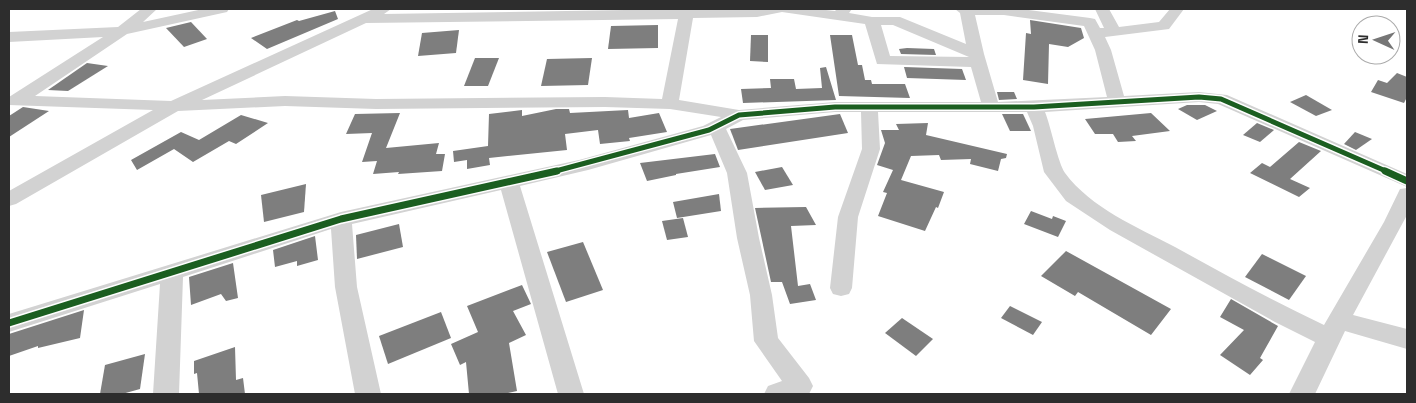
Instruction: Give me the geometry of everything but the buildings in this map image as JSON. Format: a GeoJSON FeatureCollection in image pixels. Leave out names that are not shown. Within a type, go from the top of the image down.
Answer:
{"type":"FeatureCollection","features":[{"type":"Feature","properties":{"kind":"street"},"geometry":{"type":"LineString","coordinates":[[13,102],[122,31],[150,9]]}},
{"type":"Feature","properties":{"kind":"street"},"geometry":{"type":"LineString","coordinates":[[9,37],[122,31],[222,9]]}},
{"type":"Feature","properties":{"kind":"street"},"geometry":{"type":"LineString","coordinates":[[9,199],[174,106],[384,9]]}},
{"type":"Feature","properties":{"kind":"street"},"geometry":{"type":"LineString","coordinates":[[360,19],[690,11],[757,13],[778,9]]}},
{"type":"Feature","properties":{"kind":"street"},"geometry":{"type":"LineString","coordinates":[[785,9],[842,12],[872,21],[894,20],[977,58]]}},
{"type":"Feature","properties":{"kind":"street"},"geometry":{"type":"LineString","coordinates":[[991,106],[964,9],[1004,11],[1090,22],[1103,50],[1117,102]]}},
{"type":"Feature","properties":{"kind":"street"},"geometry":{"type":"LineString","coordinates":[[1102,9],[1114,32]]}},
{"type":"Feature","properties":{"kind":"street"},"geometry":{"type":"LineString","coordinates":[[1095,34],[1164,26],[1177,9]]}},
{"type":"Feature","properties":{"kind":"street"},"geometry":{"type":"LineString","coordinates":[[670,104],[690,11]]}},
{"type":"Feature","properties":{"kind":"street"},"geometry":{"type":"LineString","coordinates":[[872,21],[883,60],[977,58]]}},
{"type":"Feature","properties":{"kind":"street"},"geometry":{"type":"LineString","coordinates":[[13,102],[174,106],[285,101],[376,104],[605,102],[670,104],[739,115],[835,107],[1034,106],[1199,97],[1221,99],[1407,181]]}},
{"type":"Feature","properties":{"kind":"street"},"geometry":{"type":"LineString","coordinates":[[1034,106],[1042,126],[1054,172],[1073,196],[1118,225],[1283,316],[1334,329],[1407,339]]}},
{"type":"Feature","properties":{"kind":"street"},"geometry":{"type":"LineString","coordinates":[[841,288],[848,217],[871,149],[869,107]]}},
{"type":"Feature","properties":{"kind":"street"},"geometry":{"type":"LineString","coordinates":[[9,323],[341,219],[581,166],[716,127],[739,115]]}},
{"type":"Feature","properties":{"kind":"street"},"geometry":{"type":"LineString","coordinates":[[716,127],[736,173],[761,295],[766,341],[800,386],[777,394]]}},
{"type":"Feature","properties":{"kind":"street"},"geometry":{"type":"LineString","coordinates":[[508,182],[571,394]]}},
{"type":"Feature","properties":{"kind":"street"},"geometry":{"type":"LineString","coordinates":[[1302,394],[1334,329],[1401,224],[1407,194]]}},
{"type":"Feature","properties":{"kind":"street"},"geometry":{"type":"LineString","coordinates":[[341,219],[346,287],[368,394]]}},
{"type":"Feature","properties":{"kind":"street"},"geometry":{"type":"LineString","coordinates":[[166,394],[172,272]]}},
{"type":"Feature","properties":{"kind":"cycle path"},"geometry":{"type":"LineString","coordinates":[[9,323],[341,219],[581,166],[709,130],[739,115],[835,107],[1034,107],[1199,97],[1221,99],[1407,181]]}}]}
